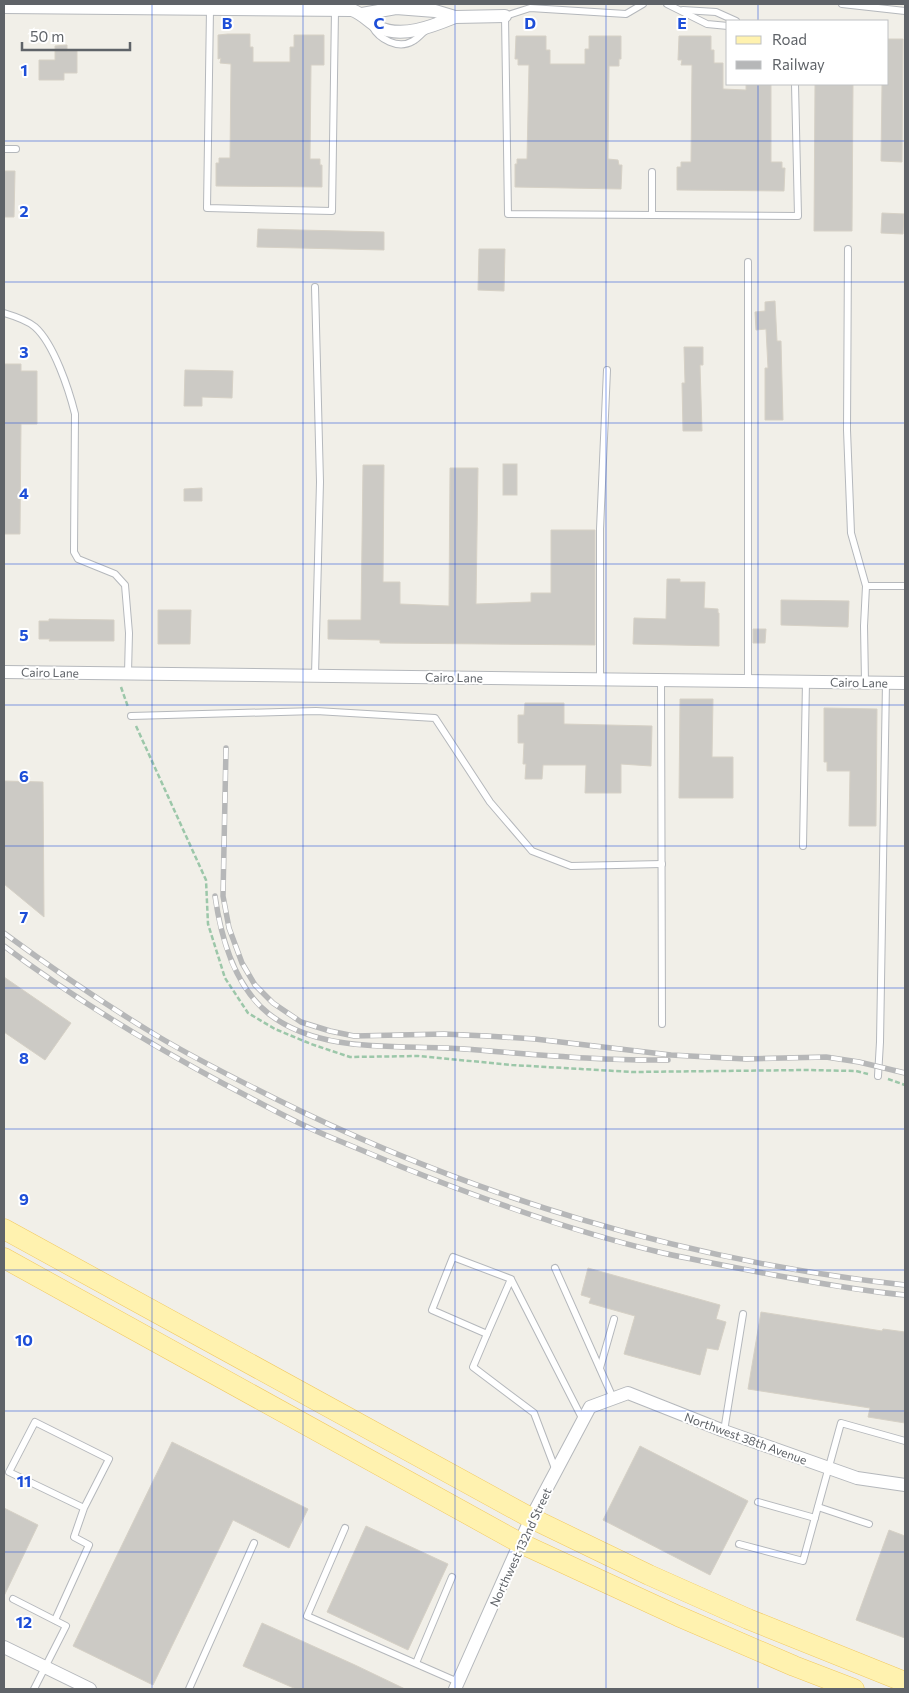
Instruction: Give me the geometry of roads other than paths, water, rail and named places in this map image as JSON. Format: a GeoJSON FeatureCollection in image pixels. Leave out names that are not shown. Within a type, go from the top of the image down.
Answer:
{"type":"FeatureCollection","features":[{"type":"Feature","properties":{"kind":"main road"},"geometry":{"type":"LineString","coordinates":[[4,1229],[531,1518],[748,1619],[905,1682]]}},
{"type":"Feature","properties":{"kind":"main road"},"geometry":{"type":"LineString","coordinates":[[4,1258],[520,1543],[678,1616],[794,1666],[854,1689]]}},
{"type":"Feature","properties":{"kind":"street"},"geometry":{"type":"LineString","coordinates":[[4,7],[210,8],[232,6],[352,10],[365,16],[377,26],[395,32],[430,26],[455,17]]}},
{"type":"Feature","properties":{"kind":"street"},"geometry":{"type":"LineString","coordinates":[[365,16],[396,8],[435,11],[455,17],[505,16]]}},
{"type":"Feature","properties":{"kind":"street","name":"Cairo Lane"},"geometry":{"type":"LineString","coordinates":[[4,672],[905,683]]}},
{"type":"Feature","properties":{"kind":"street","name":"Northwest 38th Avenue"},"geometry":{"type":"LineString","coordinates":[[590,1407],[628,1393],[724,1432],[857,1478],[905,1484]]}},
{"type":"Feature","properties":{"kind":"street","name":"Northwest 132nd Street"},"geometry":{"type":"LineString","coordinates":[[456,1685],[531,1518],[590,1407]]}},
{"type":"Feature","properties":{"kind":"street"},"geometry":{"type":"LineString","coordinates":[[4,1646],[90,1689]]}},
{"type":"Feature","properties":{"kind":"lane"},"geometry":{"type":"LineString","coordinates":[[643,4],[626,14],[530,6],[505,16],[508,214],[798,216],[795,85]]}},
{"type":"Feature","properties":{"kind":"lane"},"geometry":{"type":"LineString","coordinates":[[667,4],[707,24],[726,26]]}},
{"type":"Feature","properties":{"kind":"lane"},"geometry":{"type":"LineString","coordinates":[[842,4],[905,11]]}},
{"type":"Feature","properties":{"kind":"lane"},"geometry":{"type":"LineString","coordinates":[[210,8],[207,208],[332,211],[335,10]]}},
{"type":"Feature","properties":{"kind":"lane"},"geometry":{"type":"LineString","coordinates":[[680,10],[716,12],[734,20]]}},
{"type":"Feature","properties":{"kind":"lane"},"geometry":{"type":"LineString","coordinates":[[4,149],[16,149]]}},
{"type":"Feature","properties":{"kind":"lane"},"geometry":{"type":"LineString","coordinates":[[652,172],[652,215]]}},
{"type":"Feature","properties":{"kind":"lane"},"geometry":{"type":"LineString","coordinates":[[848,249],[847,430],[851,533],[866,586],[865,682]]}},
{"type":"Feature","properties":{"kind":"lane"},"geometry":{"type":"LineString","coordinates":[[748,262],[748,680]]}},
{"type":"Feature","properties":{"kind":"lane"},"geometry":{"type":"LineString","coordinates":[[315,287],[320,482],[315,675]]}},
{"type":"Feature","properties":{"kind":"lane"},"geometry":{"type":"LineString","coordinates":[[4,313],[35,327],[48,344],[69,392],[75,414],[74,552],[78,559],[115,574],[125,584],[129,633],[123,673]]}},
{"type":"Feature","properties":{"kind":"lane"},"geometry":{"type":"LineString","coordinates":[[600,679],[600,529],[607,370]]}},
{"type":"Feature","properties":{"kind":"lane"},"geometry":{"type":"LineString","coordinates":[[866,586],[905,586]]}},
{"type":"Feature","properties":{"kind":"lane"},"geometry":{"type":"LineString","coordinates":[[661,680],[662,1024]]}},
{"type":"Feature","properties":{"kind":"lane"},"geometry":{"type":"LineString","coordinates":[[803,846],[806,681]]}},
{"type":"Feature","properties":{"kind":"lane"},"geometry":{"type":"LineString","coordinates":[[878,1076],[886,682]]}},
{"type":"Feature","properties":{"kind":"lane"},"geometry":{"type":"LineString","coordinates":[[131,716],[316,711],[435,718],[490,802],[532,851],[571,866],[662,864]]}},
{"type":"Feature","properties":{"kind":"lane"},"geometry":{"type":"LineString","coordinates":[[487,1334],[432,1310],[453,1257],[511,1279],[583,1420]]}},
{"type":"Feature","properties":{"kind":"lane"},"geometry":{"type":"LineString","coordinates":[[555,1268],[613,1398]]}},
{"type":"Feature","properties":{"kind":"lane"},"geometry":{"type":"LineString","coordinates":[[511,1279],[473,1368],[534,1413],[556,1471]]}},
{"type":"Feature","properties":{"kind":"lane"},"geometry":{"type":"LineString","coordinates":[[724,1432],[743,1314]]}},
{"type":"Feature","properties":{"kind":"lane"},"geometry":{"type":"LineString","coordinates":[[600,1368],[614,1318]]}},
{"type":"Feature","properties":{"kind":"lane"},"geometry":{"type":"LineString","coordinates":[[55,1620],[89,1545],[74,1537],[84,1508],[109,1459],[35,1422],[9,1472],[84,1508]]}},
{"type":"Feature","properties":{"kind":"lane"},"geometry":{"type":"LineString","coordinates":[[739,1544],[803,1561],[841,1423],[905,1441]]}},
{"type":"Feature","properties":{"kind":"lane"},"geometry":{"type":"LineString","coordinates":[[758,1502],[815,1518]]}},
{"type":"Feature","properties":{"kind":"lane"},"geometry":{"type":"LineString","coordinates":[[818,1507],[869,1524]]}},
{"type":"Feature","properties":{"kind":"lane"},"geometry":{"type":"LineString","coordinates":[[345,1528],[307,1616],[416,1663],[456,1685]]}},
{"type":"Feature","properties":{"kind":"lane"},"geometry":{"type":"LineString","coordinates":[[189,1689],[254,1544]]}},
{"type":"Feature","properties":{"kind":"lane"},"geometry":{"type":"LineString","coordinates":[[416,1663],[452,1576]]}},
{"type":"Feature","properties":{"kind":"lane"},"geometry":{"type":"LineString","coordinates":[[13,1599],[66,1626],[34,1689]]}},
{"type":"Feature","properties":{"kind":"railway"},"geometry":{"type":"LineString","coordinates":[[226,748],[223,896],[229,928],[242,963],[255,985],[273,1003],[301,1022],[354,1036],[444,1034],[535,1039],[671,1055],[746,1059],[826,1057],[859,1062],[905,1073]]}},
{"type":"Feature","properties":{"kind":"railway"},"geometry":{"type":"LineString","coordinates":[[215,896],[225,944],[238,975],[247,990],[269,1014],[290,1027],[313,1036],[337,1042],[389,1047],[464,1049],[592,1058],[668,1060]]}},
{"type":"Feature","properties":{"kind":"railway"},"geometry":{"type":"LineString","coordinates":[[4,933],[100,1000],[187,1053],[347,1133],[424,1165],[501,1194],[580,1219],[660,1241],[741,1259],[823,1274],[905,1285]]}},
{"type":"Feature","properties":{"kind":"railway"},"geometry":{"type":"LineString","coordinates":[[4,946],[57,984],[111,1019],[224,1084],[316,1131],[434,1180],[564,1226],[630,1245],[823,1284],[905,1295]]}}]}
